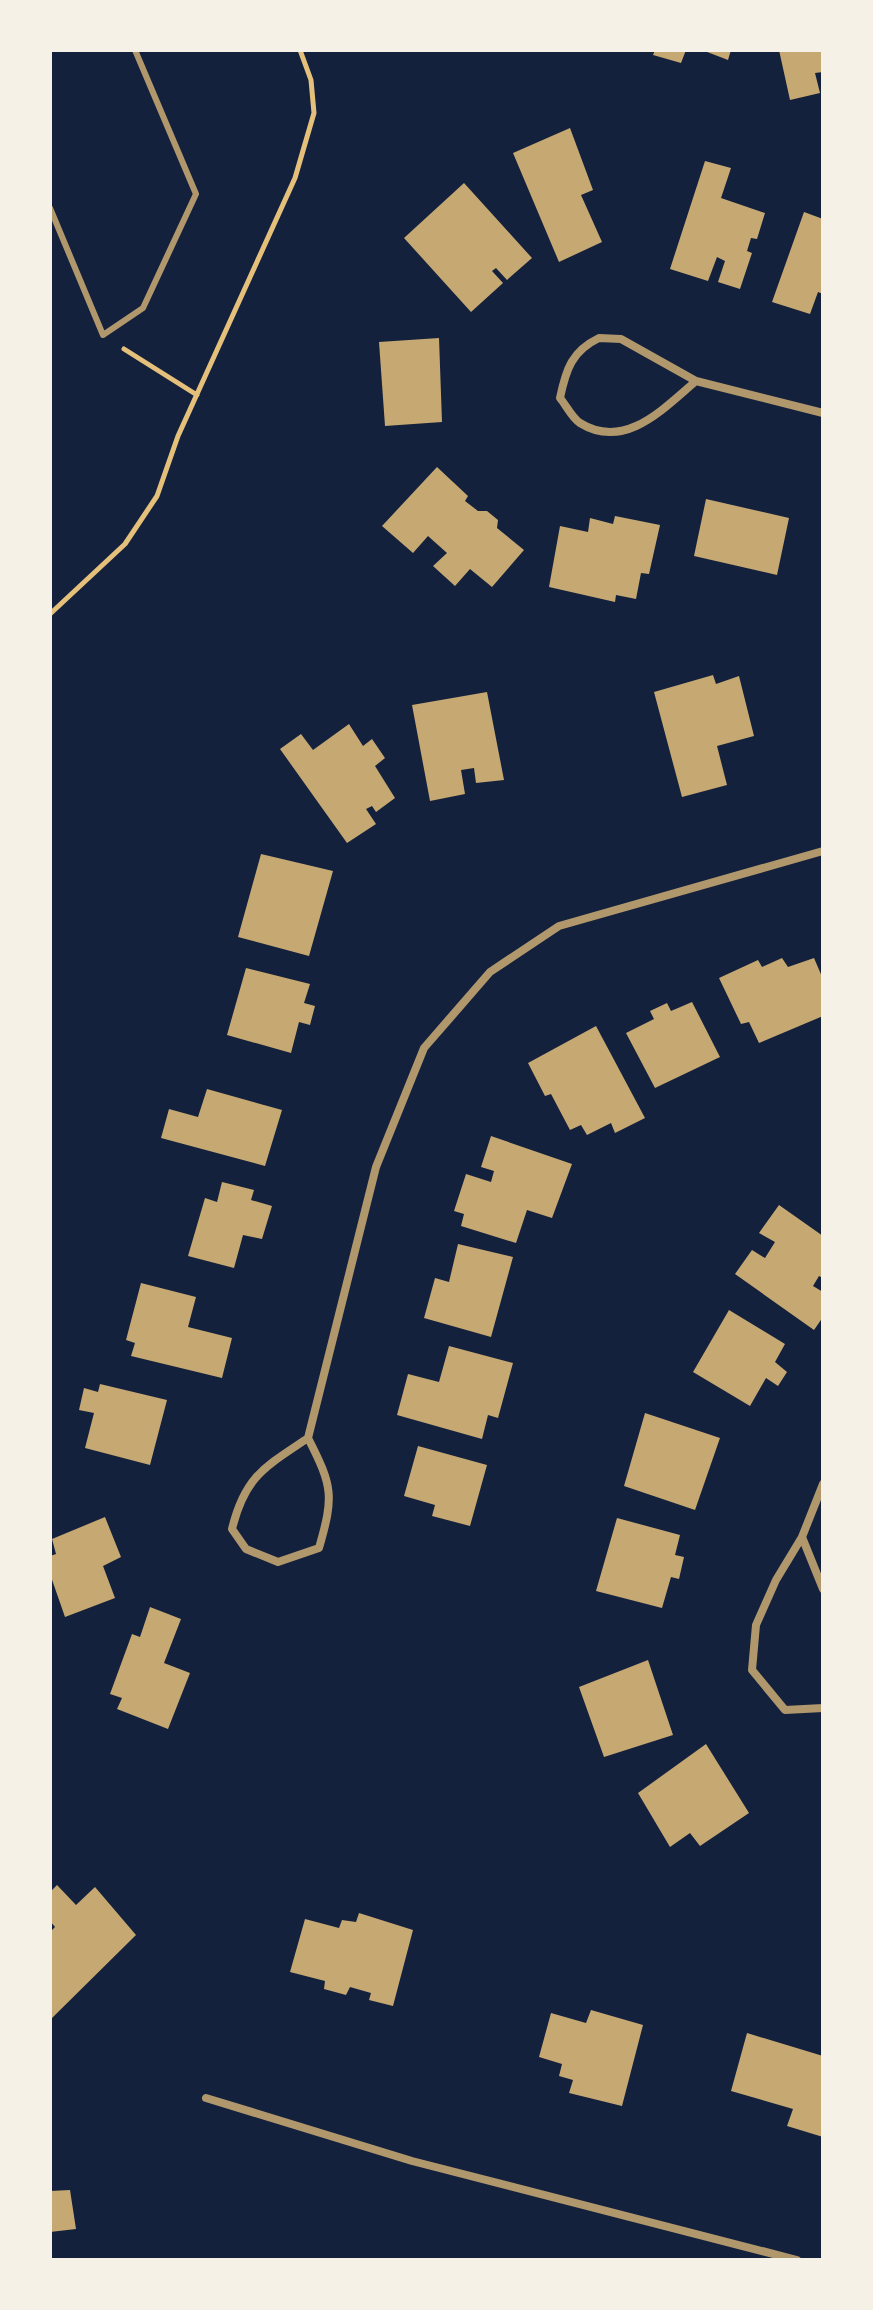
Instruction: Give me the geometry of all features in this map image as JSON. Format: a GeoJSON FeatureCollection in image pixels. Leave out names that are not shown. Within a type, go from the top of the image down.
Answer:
{"type":"FeatureCollection","features":[{"type":"Feature","properties":{"kind":"street"},"geometry":{"type":"LineString","coordinates":[[696,381],[648,422],[617,433],[579,422],[560,398],[564,378],[580,347],[599,338],[621,339],[696,381],[823,413]]}},
{"type":"Feature","properties":{"kind":"street"},"geometry":{"type":"LineString","coordinates":[[308,1438],[263,1468],[240,1497],[232,1529],[246,1549],[278,1562],[319,1548],[332,1504],[323,1468],[308,1438],[376,1167],[424,1048],[490,972],[559,926],[823,851]]}},
{"type":"Feature","properties":{"kind":"street"},"geometry":{"type":"LineString","coordinates":[[823,1484],[802,1537],[776,1580],[756,1625],[752,1670],[785,1710],[823,1708]]}},
{"type":"Feature","properties":{"kind":"street"},"geometry":{"type":"LineString","coordinates":[[802,1537],[823,1589]]}},
{"type":"Feature","properties":{"kind":"street"},"geometry":{"type":"LineString","coordinates":[[206,2098],[412,2161],[797,2260]]}},
{"type":"Feature","properties":{"kind":"lane"},"geometry":{"type":"LineString","coordinates":[[50,208],[103,335],[143,308],[196,194],[135,50]]}},
{"type":"Feature","properties":{"kind":"path"},"geometry":{"type":"LineString","coordinates":[[50,614],[133,532],[157,496],[197,395],[295,178],[314,113],[311,80],[300,50]]}},
{"type":"Feature","properties":{"kind":"path"},"geometry":{"type":"LineString","coordinates":[[103,335],[197,395]]}},
{"type":"Feature","properties":{"kind":"building"},"geometry":{"type":"Polygon","coordinates":[[[655,50],[686,50],[681,63],[653,55],[655,50]]]}},
{"type":"Feature","properties":{"kind":"building"},"geometry":{"type":"Polygon","coordinates":[[[702,50],[731,50],[728,60],[702,50]]]}},
{"type":"Feature","properties":{"kind":"building"},"geometry":{"type":"Polygon","coordinates":[[[779,50],[823,50],[823,72],[815,73],[820,93],[790,100],[779,50]]]}},
{"type":"Feature","properties":{"kind":"building"},"geometry":{"type":"Polygon","coordinates":[[[570,128],[593,190],[581,195],[602,242],[559,262],[513,153],[570,128]]]}},
{"type":"Feature","properties":{"kind":"building"},"geometry":{"type":"Polygon","coordinates":[[[705,161],[731,168],[721,198],[765,213],[757,239],[751,238],[747,251],[752,253],[740,289],[718,282],[725,261],[717,257],[708,281],[670,269],[705,161]]]}},
{"type":"Feature","properties":{"kind":"building"},"geometry":{"type":"Polygon","coordinates":[[[464,183],[532,258],[507,280],[496,268],[492,271],[503,283],[471,312],[404,238],[464,183]]]}},
{"type":"Feature","properties":{"kind":"building"},"geometry":{"type":"Polygon","coordinates":[[[804,212],[823,219],[823,294],[818,292],[810,314],[772,302],[804,212]]]}},
{"type":"Feature","properties":{"kind":"building"},"geometry":{"type":"Polygon","coordinates":[[[439,338],[442,422],[385,426],[379,342],[439,338]]]}},
{"type":"Feature","properties":{"kind":"building"},"geometry":{"type":"Polygon","coordinates":[[[437,467],[468,496],[465,501],[498,520],[497,528],[524,550],[492,587],[470,569],[455,586],[433,566],[447,553],[428,536],[413,553],[382,526],[437,467]]]}},
{"type":"Feature","properties":{"kind":"building"},"geometry":{"type":"Polygon","coordinates":[[[706,499],[789,518],[777,575],[694,556],[706,499]]]}},
{"type":"Feature","properties":{"kind":"building"},"geometry":{"type":"Polygon","coordinates":[[[615,516],[660,525],[649,574],[641,573],[636,599],[616,595],[615,602],[549,587],[560,526],[588,532],[590,518],[613,524],[615,516]]]}},
{"type":"Feature","properties":{"kind":"building"},"geometry":{"type":"Polygon","coordinates":[[[713,675],[716,684],[739,676],[754,736],[717,746],[727,785],[682,797],[654,692],[713,675]]]}},
{"type":"Feature","properties":{"kind":"building"},"geometry":{"type":"Polygon","coordinates":[[[487,692],[504,780],[476,783],[474,768],[461,770],[465,794],[430,801],[412,705],[487,692]]]}},
{"type":"Feature","properties":{"kind":"building"},"geometry":{"type":"Polygon","coordinates":[[[349,724],[363,746],[372,739],[385,758],[375,766],[395,798],[376,812],[372,806],[366,809],[376,824],[347,843],[280,749],[301,734],[313,750],[349,724]]]}},
{"type":"Feature","properties":{"kind":"building"},"geometry":{"type":"Polygon","coordinates":[[[261,854],[333,871],[309,956],[238,937],[261,854]]]}},
{"type":"Feature","properties":{"kind":"building"},"geometry":{"type":"Polygon","coordinates":[[[782,958],[788,967],[814,958],[823,979],[823,1016],[759,1043],[749,1022],[741,1024],[719,978],[758,960],[762,967],[782,958]]]}},
{"type":"Feature","properties":{"kind":"building"},"geometry":{"type":"Polygon","coordinates":[[[246,968],[310,984],[304,1003],[315,1006],[310,1025],[299,1022],[291,1053],[227,1035],[246,968]]]}},
{"type":"Feature","properties":{"kind":"building"},"geometry":{"type":"Polygon","coordinates":[[[692,1002],[720,1057],[655,1088],[626,1033],[654,1019],[650,1011],[667,1003],[671,1011],[692,1002]]]}},
{"type":"Feature","properties":{"kind":"building"},"geometry":{"type":"Polygon","coordinates":[[[596,1026],[645,1118],[615,1133],[611,1123],[587,1135],[581,1125],[570,1130],[551,1094],[545,1096],[528,1063],[596,1026]]]}},
{"type":"Feature","properties":{"kind":"building"},"geometry":{"type":"Polygon","coordinates":[[[207,1089],[282,1110],[265,1166],[161,1138],[169,1109],[198,1117],[207,1089]]]}},
{"type":"Feature","properties":{"kind":"building"},"geometry":{"type":"Polygon","coordinates":[[[491,1136],[572,1164],[552,1218],[527,1210],[516,1243],[461,1226],[464,1214],[454,1211],[466,1174],[491,1182],[494,1171],[481,1167],[491,1136]]]}},
{"type":"Feature","properties":{"kind":"building"},"geometry":{"type":"Polygon","coordinates":[[[222,1182],[254,1190],[251,1200],[272,1206],[262,1239],[243,1235],[234,1268],[188,1256],[205,1198],[217,1202],[222,1182]]]}},
{"type":"Feature","properties":{"kind":"building"},"geometry":{"type":"Polygon","coordinates":[[[779,1205],[823,1236],[823,1278],[819,1276],[813,1286],[823,1292],[823,1317],[814,1330],[735,1274],[752,1250],[765,1258],[775,1242],[759,1233],[779,1205]]]}},
{"type":"Feature","properties":{"kind":"building"},"geometry":{"type":"Polygon","coordinates":[[[458,1244],[513,1257],[491,1337],[424,1318],[435,1278],[449,1282],[458,1244]]]}},
{"type":"Feature","properties":{"kind":"building"},"geometry":{"type":"Polygon","coordinates":[[[141,1283],[196,1297],[188,1327],[232,1338],[222,1378],[131,1356],[135,1343],[126,1340],[141,1283]]]}},
{"type":"Feature","properties":{"kind":"building"},"geometry":{"type":"Polygon","coordinates":[[[729,1310],[785,1344],[775,1362],[787,1372],[778,1386],[766,1378],[750,1406],[693,1372],[729,1310]]]}},
{"type":"Feature","properties":{"kind":"building"},"geometry":{"type":"Polygon","coordinates":[[[449,1346],[513,1363],[498,1418],[488,1415],[482,1439],[397,1415],[408,1374],[439,1382],[449,1346]]]}},
{"type":"Feature","properties":{"kind":"building"},"geometry":{"type":"Polygon","coordinates":[[[100,1384],[167,1400],[150,1465],[85,1448],[94,1413],[79,1410],[84,1388],[98,1392],[100,1384]]]}},
{"type":"Feature","properties":{"kind":"building"},"geometry":{"type":"Polygon","coordinates":[[[645,1413],[720,1438],[695,1510],[624,1486],[645,1413]]]}},
{"type":"Feature","properties":{"kind":"building"},"geometry":{"type":"Polygon","coordinates":[[[418,1446],[487,1465],[470,1526],[432,1516],[435,1505],[404,1496],[418,1446]]]}},
{"type":"Feature","properties":{"kind":"building"},"geometry":{"type":"Polygon","coordinates":[[[105,1517],[121,1557],[103,1566],[115,1598],[65,1617],[50,1574],[50,1556],[56,1554],[52,1539],[105,1517]]]}},
{"type":"Feature","properties":{"kind":"building"},"geometry":{"type":"Polygon","coordinates":[[[617,1518],[680,1535],[675,1555],[684,1557],[679,1579],[671,1577],[662,1608],[596,1591],[617,1518]]]}},
{"type":"Feature","properties":{"kind":"building"},"geometry":{"type":"Polygon","coordinates":[[[150,1607],[181,1619],[164,1663],[190,1673],[168,1729],[117,1709],[122,1698],[110,1694],[132,1634],[140,1637],[150,1607]]]}},
{"type":"Feature","properties":{"kind":"building"},"geometry":{"type":"Polygon","coordinates":[[[648,1660],[673,1735],[604,1757],[579,1687],[648,1660]]]}},
{"type":"Feature","properties":{"kind":"building"},"geometry":{"type":"Polygon","coordinates":[[[706,1744],[749,1813],[700,1846],[690,1833],[670,1847],[638,1793],[706,1744]]]}},
{"type":"Feature","properties":{"kind":"building"},"geometry":{"type":"Polygon","coordinates":[[[57,1885],[76,1905],[95,1887],[136,1935],[51,2019],[50,1932],[55,1927],[50,1921],[50,1892],[57,1885]]]}},
{"type":"Feature","properties":{"kind":"building"},"geometry":{"type":"Polygon","coordinates":[[[359,1913],[413,1930],[393,2006],[369,2000],[371,1993],[350,1987],[346,1995],[324,1989],[325,1981],[290,1972],[305,1919],[339,1928],[342,1920],[356,1922],[359,1913]]]}},
{"type":"Feature","properties":{"kind":"building"},"geometry":{"type":"Polygon","coordinates":[[[591,2010],[643,2025],[622,2106],[569,2093],[573,2080],[559,2076],[562,2064],[539,2057],[551,2013],[586,2023],[591,2010]]]}},
{"type":"Feature","properties":{"kind":"building"},"geometry":{"type":"Polygon","coordinates":[[[747,2033],[823,2056],[823,2137],[787,2126],[793,2109],[731,2091],[747,2033]]]}},
{"type":"Feature","properties":{"kind":"building"},"geometry":{"type":"Polygon","coordinates":[[[70,2190],[76,2229],[50,2232],[50,2191],[70,2190]]]}}]}
